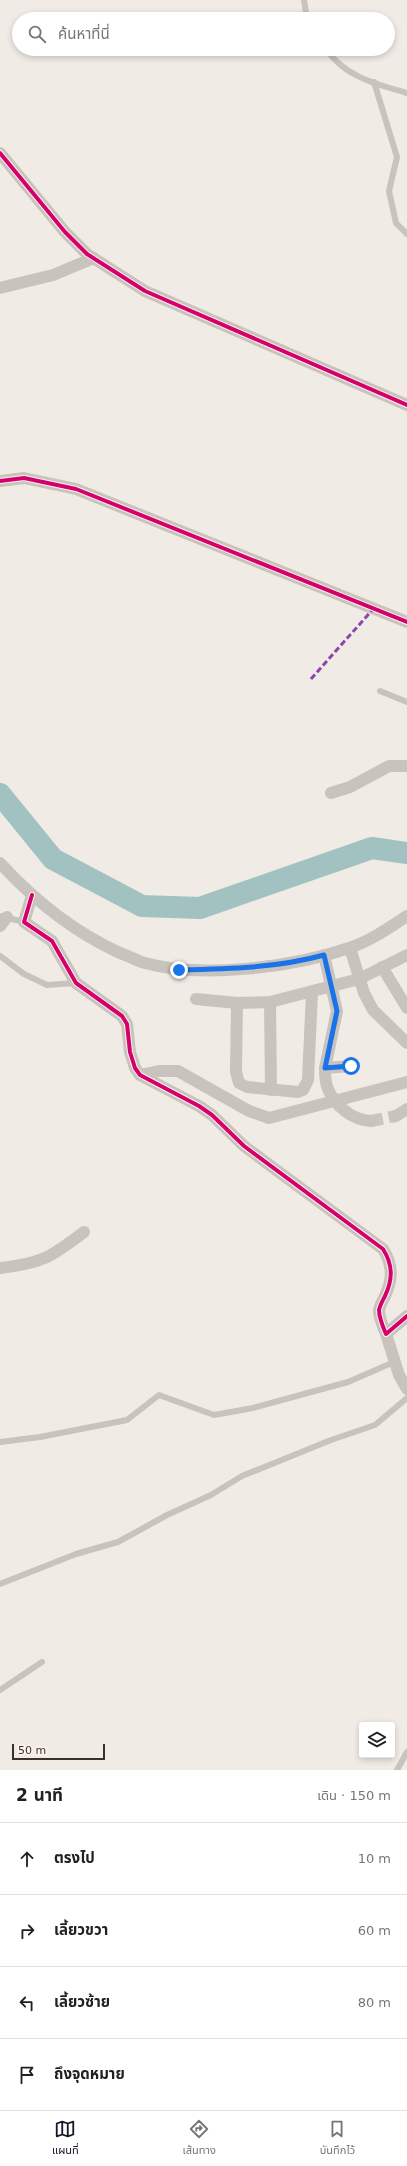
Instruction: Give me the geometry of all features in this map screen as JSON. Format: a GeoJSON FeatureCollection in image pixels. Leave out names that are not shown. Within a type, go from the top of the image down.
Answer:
{"type":"FeatureCollection","features":[{"type":"Feature","properties":{"kind":"street"},"geometry":{"type":"LineString","coordinates":[[0,153],[65,232],[94,258],[146,291],[407,405]]}},
{"type":"Feature","properties":{"kind":"street"},"geometry":{"type":"LineString","coordinates":[[0,288],[53,274],[94,258]]}},
{"type":"Feature","properties":{"kind":"street"},"geometry":{"type":"LineString","coordinates":[[0,481],[24,478],[76,489],[407,622]]}},
{"type":"Feature","properties":{"kind":"street"},"geometry":{"type":"LineString","coordinates":[[331,793],[350,787],[389,766],[407,766]]}},
{"type":"Feature","properties":{"kind":"street"},"geometry":{"type":"LineString","coordinates":[[0,862],[32,895],[84,934],[144,963],[179,970],[262,966],[309,959],[350,948],[388,929],[407,916]]}},
{"type":"Feature","properties":{"kind":"street"},"geometry":{"type":"LineString","coordinates":[[32,895],[24,922],[52,941],[76,983],[122,1016],[127,1024],[130,1052],[135,1068],[140,1075],[199,1106],[244,1146],[383,1249],[390,1259],[392,1271],[389,1286],[379,1309],[380,1316],[394,1362],[407,1389]]}},
{"type":"Feature","properties":{"kind":"street"},"geometry":{"type":"LineString","coordinates":[[350,948],[364,993],[374,1010],[407,1043]]}},
{"type":"Feature","properties":{"kind":"street"},"geometry":{"type":"LineString","coordinates":[[324,955],[337,1011],[325,1068],[327,1088],[337,1105],[362,1120],[371,1121]]}},
{"type":"Feature","properties":{"kind":"street"},"geometry":{"type":"LineString","coordinates":[[196,999],[237,1003],[270,1002],[332,988],[359,979],[407,955]]}},
{"type":"Feature","properties":{"kind":"street"},"geometry":{"type":"LineString","coordinates":[[382,967],[407,1008]]}},
{"type":"Feature","properties":{"kind":"street"},"geometry":{"type":"LineString","coordinates":[[237,1003],[237,1079],[239,1083],[246,1087],[298,1092],[306,1086],[312,992]]}},
{"type":"Feature","properties":{"kind":"street"},"geometry":{"type":"LineString","coordinates":[[270,1002],[272,1090]]}},
{"type":"Feature","properties":{"kind":"street"},"geometry":{"type":"LineString","coordinates":[[325,1068],[351,1066]]}},
{"type":"Feature","properties":{"kind":"street"},"geometry":{"type":"LineString","coordinates":[[140,1075],[159,1071],[178,1071],[249,1111],[269,1118],[407,1082]]}},
{"type":"Feature","properties":{"kind":"street"},"geometry":{"type":"LineString","coordinates":[[396,1116],[407,1109]]}},
{"type":"Feature","properties":{"kind":"street"},"geometry":{"type":"LineString","coordinates":[[0,1268],[28,1265],[48,1258],[84,1232]]}},
{"type":"Feature","properties":{"kind":"street"},"geometry":{"type":"LineString","coordinates":[[386,1334],[407,1316]]}},
{"type":"Feature","properties":{"kind":"lane"},"geometry":{"type":"LineString","coordinates":[[304,0],[306,12]]}},
{"type":"Feature","properties":{"kind":"lane"},"geometry":{"type":"LineString","coordinates":[[331,56],[335,62],[356,76],[407,93]]}},
{"type":"Feature","properties":{"kind":"lane"},"geometry":{"type":"LineString","coordinates":[[374,82],[397,157],[389,191],[396,223],[407,234]]}},
{"type":"Feature","properties":{"kind":"lane"},"geometry":{"type":"LineString","coordinates":[[380,691],[407,702]]}},
{"type":"Feature","properties":{"kind":"lane"},"geometry":{"type":"LineString","coordinates":[[2,919],[24,922]]}},
{"type":"Feature","properties":{"kind":"lane"},"geometry":{"type":"LineString","coordinates":[[0,956],[24,974],[47,985],[76,983]]}},
{"type":"Feature","properties":{"kind":"lane"},"geometry":{"type":"LineString","coordinates":[[0,1442],[127,1420],[159,1395],[214,1415],[253,1408],[348,1382],[394,1362]]}},
{"type":"Feature","properties":{"kind":"lane"},"geometry":{"type":"LineString","coordinates":[[0,1584],[76,1554],[118,1542],[167,1514],[211,1495],[242,1476],[331,1440],[375,1425],[407,1398]]}},
{"type":"Feature","properties":{"kind":"lane"},"geometry":{"type":"LineString","coordinates":[[0,1690],[42,1662]]}},
{"type":"Feature","properties":{"kind":"lane"},"geometry":{"type":"LineString","coordinates":[[397,1770],[407,1752]]}},
{"type":"Feature","properties":{"kind":"waterway"},"geometry":{"type":"LineString","coordinates":[[0,794],[53,859],[142,906],[200,908],[372,848],[407,853]]}},
{"type":"Feature","properties":{"kind":"tunnel"},"geometry":{"type":"LineString","coordinates":[[371,1121],[396,1116]]}},
{"type":"Feature","properties":{"kind":"marked path"},"geometry":{"type":"LineString","coordinates":[[311,679],[374,608]]}},
{"type":"Feature","properties":{"kind":"cycle path"},"geometry":{"type":"LineString","coordinates":[[0,153],[65,232],[87,254],[145,291],[407,405]]}},
{"type":"Feature","properties":{"kind":"cycle path"},"geometry":{"type":"LineString","coordinates":[[0,481],[24,478],[76,489],[407,622]]}},
{"type":"Feature","properties":{"kind":"cycle path"},"geometry":{"type":"LineString","coordinates":[[32,895],[24,922],[52,941],[76,983],[122,1016],[127,1024],[130,1052],[135,1068],[140,1075],[199,1106],[212,1115],[244,1146],[383,1249],[389,1261],[391,1272],[388,1290],[379,1310],[380,1319],[386,1334],[407,1316]]}},
{"type":"Feature","properties":{"kind":"route"},"geometry":{"type":"LineString","coordinates":[[179,970],[262,966],[309,959],[324,955],[337,1011],[336,1022],[329,1044],[325,1068],[351,1066]]}}]}
